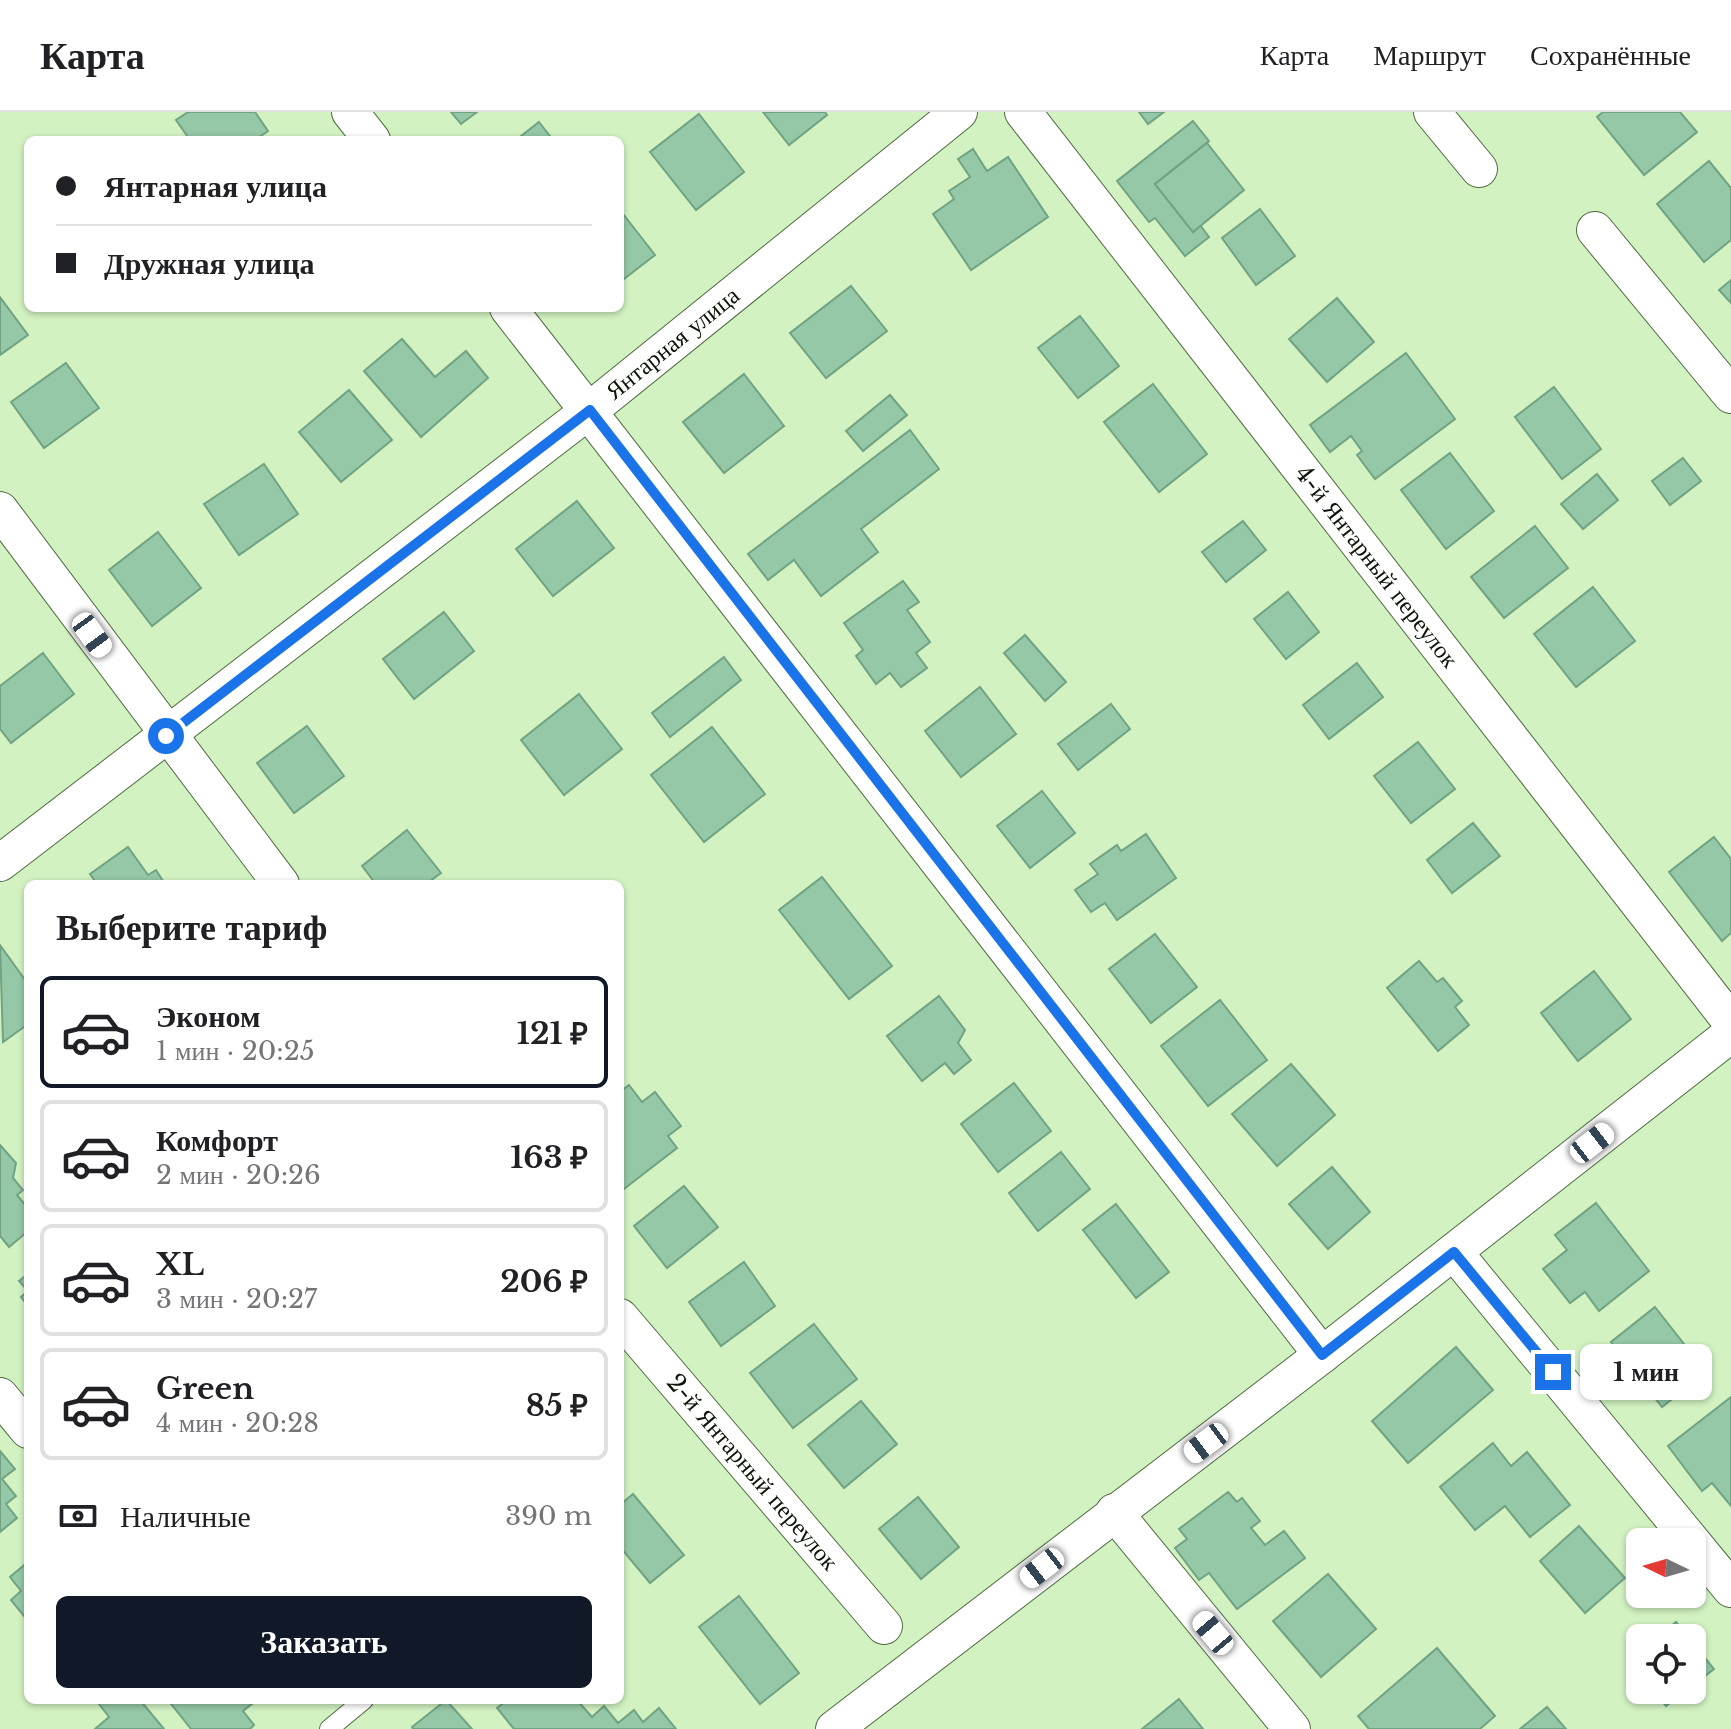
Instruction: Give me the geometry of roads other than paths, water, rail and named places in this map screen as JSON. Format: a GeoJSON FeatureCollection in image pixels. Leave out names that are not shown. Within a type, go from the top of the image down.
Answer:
{"type":"FeatureCollection","features":[{"type":"Feature","properties":{"kind":"street"},"geometry":{"type":"LineString","coordinates":[[350,112],[369,136]]}},
{"type":"Feature","properties":{"kind":"street","name":"Янтарная улица"},"geometry":{"type":"LineString","coordinates":[[0,863],[590,410],[959,112]]}},
{"type":"Feature","properties":{"kind":"street","name":"4-й Янтарный переулок"},"geometry":{"type":"LineString","coordinates":[[1023,112],[1731,1022]]}},
{"type":"Feature","properties":{"kind":"street"},"geometry":{"type":"LineString","coordinates":[[1432,112],[1479,169]]}},
{"type":"Feature","properties":{"kind":"street"},"geometry":{"type":"LineString","coordinates":[[1595,230],[1731,395]]}},
{"type":"Feature","properties":{"kind":"street"},"geometry":{"type":"LineString","coordinates":[[511,312],[1322,1355]]}},
{"type":"Feature","properties":{"kind":"street"},"geometry":{"type":"LineString","coordinates":[[0,510],[166,736],[278,880]]}},
{"type":"Feature","properties":{"kind":"street"},"geometry":{"type":"LineString","coordinates":[[834,1729],[1322,1355],[1731,1034]]}},
{"type":"Feature","properties":{"kind":"street"},"geometry":{"type":"LineString","coordinates":[[1454,1252],[1731,1589]]}},
{"type":"Feature","properties":{"kind":"street","name":"2-й Янтарный переулок"},"geometry":{"type":"LineString","coordinates":[[624,1322],[884,1626]]}},
{"type":"Feature","properties":{"kind":"street"},"geometry":{"type":"LineString","coordinates":[[0,1396],[24,1425]]}},
{"type":"Feature","properties":{"kind":"street"},"geometry":{"type":"LineString","coordinates":[[1114,1512],[1292,1729]]}},
{"type":"Feature","properties":{"kind":"lane"},"geometry":{"type":"LineString","coordinates":[[329,1729],[359,1704]]}}]}
